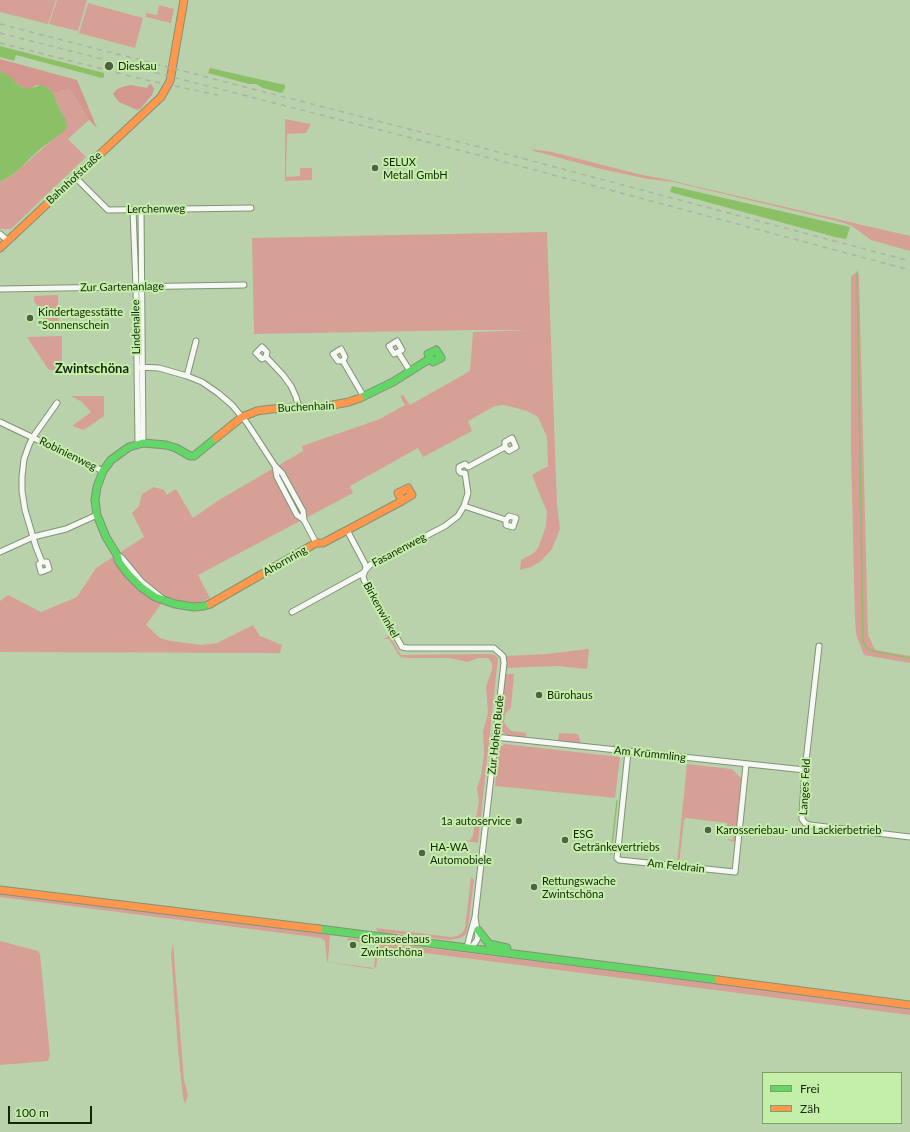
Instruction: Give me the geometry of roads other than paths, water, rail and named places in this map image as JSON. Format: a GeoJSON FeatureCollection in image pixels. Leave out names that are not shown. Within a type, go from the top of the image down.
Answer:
{"type":"FeatureCollection","features":[{"type":"Feature","properties":{"kind":"street","name":"Bahnhofstraße"},"geometry":{"type":"LineString","coordinates":[[0,248],[161,97],[170,81],[184,0]]}},
{"type":"Feature","properties":{"kind":"street","name":"Lerchenweg"},"geometry":{"type":"LineString","coordinates":[[75,177],[105,209],[108,210],[252,208]]}},
{"type":"Feature","properties":{"kind":"street","name":"Lindenallee"},"geometry":{"type":"LineString","coordinates":[[133,210],[138,287]]}},
{"type":"Feature","properties":{"kind":"street","name":"Lindenallee"},"geometry":{"type":"LineString","coordinates":[[140,444],[138,287],[141,210]]}},
{"type":"Feature","properties":{"kind":"street"},"geometry":{"type":"LineString","coordinates":[[0,234],[8,241]]}},
{"type":"Feature","properties":{"kind":"street","name":"Zur Gartenanlage"},"geometry":{"type":"LineString","coordinates":[[0,289],[244,285]]}},
{"type":"Feature","properties":{"kind":"street"},"geometry":{"type":"LineString","coordinates":[[187,376],[196,341]]}},
{"type":"Feature","properties":{"kind":"street"},"geometry":{"type":"LineString","coordinates":[[398,352],[410,371]]}},
{"type":"Feature","properties":{"kind":"street"},"geometry":{"type":"LineString","coordinates":[[266,357],[291,386],[299,408]]}},
{"type":"Feature","properties":{"kind":"street","name":"Buchenhain"},"geometry":{"type":"LineString","coordinates":[[242,417],[257,411],[271,409],[336,406],[364,397],[393,382],[431,358]]}},
{"type":"Feature","properties":{"kind":"street"},"geometry":{"type":"LineString","coordinates":[[342,361],[364,397]]}},
{"type":"Feature","properties":{"kind":"street"},"geometry":{"type":"LineString","coordinates":[[139,367],[158,368],[187,376],[202,382],[232,404],[275,466],[282,473],[303,511],[304,520],[316,544]]}},
{"type":"Feature","properties":{"kind":"street","name":"Robinienweg"},"geometry":{"type":"LineString","coordinates":[[33,437],[57,403]]}},
{"type":"Feature","properties":{"kind":"street","name":"Ahornring"},"geometry":{"type":"LineString","coordinates":[[242,417],[194,456],[190,456],[176,448],[166,445],[140,444],[129,447],[120,452],[111,460],[103,471],[96,493],[97,515],[106,537],[117,555],[119,562],[128,574],[141,587],[155,597],[175,604],[194,607],[204,606],[316,544],[323,543],[402,501]]}},
{"type":"Feature","properties":{"kind":"street","name":"Robinienweg"},"geometry":{"type":"LineString","coordinates":[[0,422],[103,471]]}},
{"type":"Feature","properties":{"kind":"street"},"geometry":{"type":"LineString","coordinates":[[33,437],[24,460],[22,491],[33,537],[42,562]]}},
{"type":"Feature","properties":{"kind":"street"},"geometry":{"type":"LineString","coordinates":[[468,467],[505,447]]}},
{"type":"Feature","properties":{"kind":"street"},"geometry":{"type":"LineString","coordinates":[[465,473],[461,473],[459,471],[459,467],[465,464],[468,467]]}},
{"type":"Feature","properties":{"kind":"street"},"geometry":{"type":"LineString","coordinates":[[465,473],[469,471],[468,467]]}},
{"type":"Feature","properties":{"kind":"street"},"geometry":{"type":"LineString","coordinates":[[465,473],[468,493],[464,506],[506,520]]}},
{"type":"Feature","properties":{"kind":"street","name":"Fasanenweg"},"geometry":{"type":"LineString","coordinates":[[292,612],[365,571],[370,565],[445,526],[458,516],[464,506]]}},
{"type":"Feature","properties":{"kind":"street"},"geometry":{"type":"LineString","coordinates":[[0,552],[33,537],[66,529],[97,515]]}},
{"type":"Feature","properties":{"kind":"street","name":"Birkenwinkel"},"geometry":{"type":"LineString","coordinates":[[345,531],[348,532],[366,564],[363,576],[364,580],[402,646]]}},
{"type":"Feature","properties":{"kind":"street","name":"Zur Hohen Bude"},"geometry":{"type":"LineString","coordinates":[[402,646],[406,648],[494,648],[503,656],[504,662],[496,737],[475,917],[469,939],[469,948]]}},
{"type":"Feature","properties":{"kind":"street","name":"Langes Feld"},"geometry":{"type":"LineString","coordinates":[[819,646],[805,770],[802,814],[805,823],[810,825],[910,837]]}},
{"type":"Feature","properties":{"kind":"street","name":"Am Krümmling"},"geometry":{"type":"LineString","coordinates":[[496,737],[746,765],[805,770]]}},
{"type":"Feature","properties":{"kind":"street","name":"Am Feldrain"},"geometry":{"type":"LineString","coordinates":[[628,752],[617,858],[619,860],[735,872],[746,765]]}},
{"type":"Feature","properties":{"kind":"street"},"geometry":{"type":"LineString","coordinates":[[0,890],[469,948],[910,1005]]}},
{"type":"Feature","properties":{"kind":"street","name":"Zur Hohen Bude"},"geometry":{"type":"LineString","coordinates":[[475,917],[478,930]]}},
{"type":"Feature","properties":{"kind":"street"},"geometry":{"type":"LineString","coordinates":[[469,948],[477,940],[478,930]]}},
{"type":"Feature","properties":{"kind":"street"},"geometry":{"type":"LineString","coordinates":[[478,930],[489,944],[524,951],[540,958]]}},
{"type":"Feature","properties":{"kind":"waterway"},"geometry":{"type":"LineString","coordinates":[[857,272],[863,642],[868,649],[873,651],[910,658]]}},
{"type":"Feature","properties":{"kind":"waterway"},"geometry":{"type":"LineString","coordinates":[[611,854],[617,801]]}},
{"type":"Feature","properties":{"kind":"railway"},"geometry":{"type":"LineString","coordinates":[[0,24],[483,148],[910,261]]}},
{"type":"Feature","properties":{"kind":"railway"},"geometry":{"type":"LineString","coordinates":[[0,33],[482,156],[910,270]]}},
{"type":"Feature","properties":{"kind":"railway"},"geometry":{"type":"LineString","coordinates":[[0,43],[150,81],[218,95]]}},
{"type":"Feature","properties":{"kind":"place","name":"Dieskau"},"geometry":{"type":"Point","coordinates":[109,66]}},
{"type":"Feature","properties":{"kind":"place","name":"SELUX Metall GmbH"},"geometry":{"type":"Point","coordinates":[375,168]}},
{"type":"Feature","properties":{"kind":"place","name":"Kindertagesstätte \"Sonnenschein"},"geometry":{"type":"Point","coordinates":[30,318]}},
{"type":"Feature","properties":{"kind":"place","name":"Bürohaus"},"geometry":{"type":"Point","coordinates":[539,695]}},
{"type":"Feature","properties":{"kind":"place","name":"1a autoservice"},"geometry":{"type":"Point","coordinates":[519,821]}},
{"type":"Feature","properties":{"kind":"place","name":"Karosseriebau- und Lackierbetrieb"},"geometry":{"type":"Point","coordinates":[708,830]}},
{"type":"Feature","properties":{"kind":"place","name":"ESG Getränkevertriebs"},"geometry":{"type":"Point","coordinates":[565,840]}},
{"type":"Feature","properties":{"kind":"place","name":"HA-WA Automobiele"},"geometry":{"type":"Point","coordinates":[422,853]}},
{"type":"Feature","properties":{"kind":"place","name":"Rettungswache Zwintschöna"},"geometry":{"type":"Point","coordinates":[534,887]}},
{"type":"Feature","properties":{"kind":"place","name":"Chausseehaus Zwintschöna"},"geometry":{"type":"Point","coordinates":[353,945]}},
{"type":"Feature","properties":{"kind":"district","name":"Zwintschöna"},"geometry":{"type":"Point","coordinates":[92,369]}}]}
